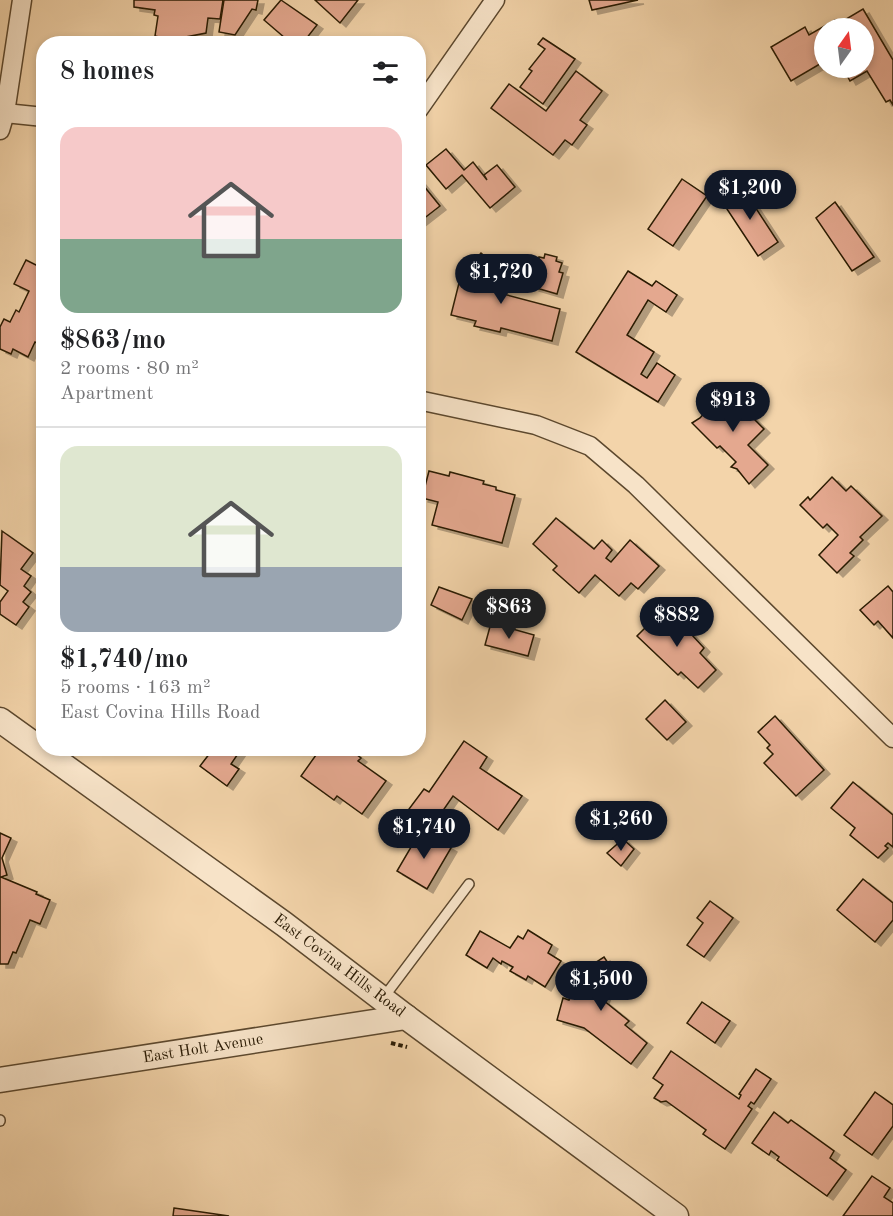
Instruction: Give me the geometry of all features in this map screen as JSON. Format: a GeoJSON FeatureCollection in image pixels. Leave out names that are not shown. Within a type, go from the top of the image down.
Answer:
{"type":"FeatureCollection","features":[{"type":"Feature","properties":{"kind":"street"},"geometry":{"type":"LineString","coordinates":[[22,0],[3,121],[36,118]]}},
{"type":"Feature","properties":{"kind":"street"},"geometry":{"type":"LineString","coordinates":[[426,99],[495,0]]}},
{"type":"Feature","properties":{"kind":"street"},"geometry":{"type":"LineString","coordinates":[[426,402],[536,425],[590,446],[636,485],[893,738]]}},
{"type":"Feature","properties":{"kind":"street","name":"East Covina Hills Road"},"geometry":{"type":"LineString","coordinates":[[2,723],[36,747]]}},
{"type":"Feature","properties":{"kind":"street","name":"East Covina Hills Road"},"geometry":{"type":"LineString","coordinates":[[48,756],[284,924],[676,1216]]}},
{"type":"Feature","properties":{"kind":"street","name":"East Holt Avenue"},"geometry":{"type":"LineString","coordinates":[[0,1080],[406,1017]]}},
{"type":"Feature","properties":{"kind":"lane"},"geometry":{"type":"LineString","coordinates":[[382,999],[469,884]]}},
{"type":"Feature","properties":{"kind":"path"},"geometry":{"type":"LineString","coordinates":[[388,1042],[414,1050]]}},
{"type":"Feature","properties":{"kind":"building"},"geometry":{"type":"Polygon","coordinates":[[[134,0],[223,0],[220,19],[208,18],[206,33],[191,36],[155,36],[158,16],[154,15],[155,10],[134,7],[134,0]]]}},
{"type":"Feature","properties":{"kind":"building"},"geometry":{"type":"Polygon","coordinates":[[[224,0],[258,0],[256,10],[252,9],[235,35],[219,32],[224,0]]]}},
{"type":"Feature","properties":{"kind":"building"},"geometry":{"type":"Polygon","coordinates":[[[281,0],[317,25],[308,36],[283,36],[264,20],[281,0]]]}},
{"type":"Feature","properties":{"kind":"building"},"geometry":{"type":"Polygon","coordinates":[[[315,0],[358,0],[340,23],[315,0]]]}},
{"type":"Feature","properties":{"kind":"building"},"geometry":{"type":"Polygon","coordinates":[[[589,0],[638,0],[592,10],[589,0]]]}},
{"type":"Feature","properties":{"kind":"building"},"geometry":{"type":"Polygon","coordinates":[[[863,9],[868,18],[848,18],[863,9]]]}},
{"type":"Feature","properties":{"kind":"building"},"geometry":{"type":"Polygon","coordinates":[[[805,27],[809,35],[814,32],[814,67],[791,81],[771,47],[805,27]]]}},
{"type":"Feature","properties":{"kind":"building"},"geometry":{"type":"Polygon","coordinates":[[[874,28],[893,60],[893,105],[890,100],[886,102],[871,78],[874,78],[874,28]]]}},
{"type":"Feature","properties":{"kind":"building"},"geometry":{"type":"Polygon","coordinates":[[[543,38],[575,59],[543,104],[520,87],[532,71],[529,69],[545,49],[538,44],[543,38]]]}},
{"type":"Feature","properties":{"kind":"building"},"geometry":{"type":"Polygon","coordinates":[[[576,71],[602,91],[580,120],[587,125],[572,145],[565,140],[553,155],[491,108],[509,84],[546,111],[576,71]]]}},
{"type":"Feature","properties":{"kind":"building"},"geometry":{"type":"Polygon","coordinates":[[[446,149],[464,170],[473,162],[487,180],[484,175],[497,165],[515,187],[490,208],[462,175],[446,189],[426,165],[446,149]]]}},
{"type":"Feature","properties":{"kind":"building"},"geometry":{"type":"Polygon","coordinates":[[[682,179],[707,196],[673,246],[648,229],[682,179]]]}},
{"type":"Feature","properties":{"kind":"building"},"geometry":{"type":"Polygon","coordinates":[[[742,187],[778,242],[758,256],[721,200],[742,187]]]}},
{"type":"Feature","properties":{"kind":"building"},"geometry":{"type":"Polygon","coordinates":[[[426,189],[440,206],[426,217],[426,189]]]}},
{"type":"Feature","properties":{"kind":"building"},"geometry":{"type":"Polygon","coordinates":[[[835,202],[874,257],[852,271],[816,218],[835,202]]]}},
{"type":"Feature","properties":{"kind":"building"},"geometry":{"type":"Polygon","coordinates":[[[481,253],[499,269],[490,280],[488,290],[560,309],[552,341],[501,328],[500,332],[474,326],[476,321],[451,315],[459,283],[462,284],[465,272],[481,253]]]}},
{"type":"Feature","properties":{"kind":"building"},"geometry":{"type":"Polygon","coordinates":[[[545,254],[557,257],[556,261],[562,263],[559,272],[563,273],[557,294],[533,287],[539,257],[544,258],[545,254]]]}},
{"type":"Feature","properties":{"kind":"building"},"geometry":{"type":"Polygon","coordinates":[[[26,260],[36,265],[36,342],[28,357],[13,349],[11,354],[0,349],[0,327],[4,319],[10,322],[16,310],[19,312],[29,291],[14,284],[26,260]]]}},
{"type":"Feature","properties":{"kind":"building"},"geometry":{"type":"Polygon","coordinates":[[[628,271],[652,286],[656,281],[677,295],[666,312],[648,300],[627,335],[654,352],[641,374],[647,378],[657,363],[675,375],[658,402],[576,352],[628,271]]]}},
{"type":"Feature","properties":{"kind":"building"},"geometry":{"type":"Polygon","coordinates":[[[728,387],[744,403],[741,406],[764,429],[748,445],[768,465],[749,484],[737,469],[731,467],[736,462],[720,446],[717,448],[692,423],[700,418],[728,387]]]}},
{"type":"Feature","properties":{"kind":"building"},"geometry":{"type":"Polygon","coordinates":[[[429,471],[449,476],[450,472],[484,481],[483,484],[496,487],[496,490],[515,495],[502,543],[432,525],[438,502],[426,499],[429,471]]]}},
{"type":"Feature","properties":{"kind":"building"},"geometry":{"type":"Polygon","coordinates":[[[832,477],[846,491],[851,486],[882,516],[860,537],[863,540],[850,553],[854,556],[837,573],[819,555],[838,535],[827,524],[823,528],[800,505],[808,497],[810,500],[832,477]]]}},
{"type":"Feature","properties":{"kind":"building"},"geometry":{"type":"Polygon","coordinates":[[[556,518],[594,549],[602,540],[612,550],[606,558],[611,562],[630,540],[659,566],[638,589],[631,583],[619,596],[595,575],[579,593],[553,570],[557,566],[533,544],[556,518]]]}},
{"type":"Feature","properties":{"kind":"building"},"geometry":{"type":"Polygon","coordinates":[[[2,531],[33,553],[21,569],[31,576],[24,586],[31,592],[23,602],[29,607],[16,625],[0,614],[0,602],[8,591],[0,585],[2,531]]]}},
{"type":"Feature","properties":{"kind":"building"},"geometry":{"type":"Polygon","coordinates":[[[888,586],[893,592],[893,638],[878,621],[874,625],[860,610],[888,586]]]}},
{"type":"Feature","properties":{"kind":"building"},"geometry":{"type":"Polygon","coordinates":[[[439,587],[472,599],[462,620],[431,605],[439,587]]]}},
{"type":"Feature","properties":{"kind":"building"},"geometry":{"type":"Polygon","coordinates":[[[666,607],[704,648],[700,653],[716,670],[698,688],[681,672],[678,675],[637,636],[666,607]]]}},
{"type":"Feature","properties":{"kind":"building"},"geometry":{"type":"Polygon","coordinates":[[[491,623],[534,635],[528,656],[485,645],[491,623]]]}},
{"type":"Feature","properties":{"kind":"building"},"geometry":{"type":"Polygon","coordinates":[[[665,700],[686,722],[667,740],[646,719],[665,700]]]}},
{"type":"Feature","properties":{"kind":"building"},"geometry":{"type":"Polygon","coordinates":[[[775,716],[824,770],[796,796],[764,763],[773,754],[767,748],[770,745],[758,732],[775,716]]]}},
{"type":"Feature","properties":{"kind":"building"},"geometry":{"type":"Polygon","coordinates":[[[464,741],[487,757],[480,768],[522,796],[498,830],[453,796],[433,825],[409,809],[424,789],[429,792],[464,741]]]}},
{"type":"Feature","properties":{"kind":"building"},"geometry":{"type":"Polygon","coordinates":[[[208,756],[236,756],[231,764],[239,769],[227,786],[200,766],[208,756]]]}},
{"type":"Feature","properties":{"kind":"building"},"geometry":{"type":"Polygon","coordinates":[[[315,756],[358,756],[361,758],[358,761],[386,781],[362,814],[337,796],[334,800],[301,776],[315,756]]]}},
{"type":"Feature","properties":{"kind":"building"},"geometry":{"type":"Polygon","coordinates":[[[853,782],[893,815],[893,847],[888,843],[885,846],[888,848],[878,858],[850,835],[855,828],[831,808],[853,782]]]}},
{"type":"Feature","properties":{"kind":"building"},"geometry":{"type":"Polygon","coordinates":[[[421,830],[451,848],[427,889],[397,871],[421,830]]]}},
{"type":"Feature","properties":{"kind":"building"},"geometry":{"type":"Polygon","coordinates":[[[0,833],[11,838],[2,858],[7,875],[1,877],[50,900],[40,924],[30,920],[16,953],[13,952],[8,964],[0,964],[0,833]]]}},
{"type":"Feature","properties":{"kind":"building"},"geometry":{"type":"Polygon","coordinates":[[[623,839],[634,849],[621,866],[607,853],[623,839]]]}},
{"type":"Feature","properties":{"kind":"building"},"geometry":{"type":"Polygon","coordinates":[[[863,879],[893,903],[893,920],[875,942],[837,910],[863,879]]]}},
{"type":"Feature","properties":{"kind":"building"},"geometry":{"type":"Polygon","coordinates":[[[710,901],[733,918],[704,957],[687,945],[703,923],[697,918],[710,901]]]}},
{"type":"Feature","properties":{"kind":"building"},"geometry":{"type":"Polygon","coordinates":[[[528,930],[552,945],[548,953],[561,961],[545,987],[528,976],[526,980],[510,971],[513,967],[502,961],[501,964],[493,958],[487,968],[466,955],[480,931],[510,948],[518,936],[523,939],[528,930]]]}},
{"type":"Feature","properties":{"kind":"building"},"geometry":{"type":"Polygon","coordinates":[[[604,957],[621,983],[605,994],[603,1000],[629,1021],[625,1025],[647,1043],[631,1064],[584,1028],[557,1020],[563,998],[569,1000],[584,970],[604,957]]]}},
{"type":"Feature","properties":{"kind":"building"},"geometry":{"type":"Polygon","coordinates":[[[702,1002],[730,1021],[715,1043],[687,1023],[702,1002]]]}},
{"type":"Feature","properties":{"kind":"building"},"geometry":{"type":"Polygon","coordinates":[[[671,1051],[739,1099],[741,1095],[739,1094],[756,1069],[771,1079],[754,1104],[751,1102],[748,1106],[752,1109],[725,1149],[703,1134],[706,1130],[666,1101],[661,1102],[654,1098],[663,1085],[653,1078],[671,1051]]]}},
{"type":"Feature","properties":{"kind":"building"},"geometry":{"type":"Polygon","coordinates":[[[875,1092],[893,1105],[893,1126],[872,1155],[844,1135],[875,1092]]]}},
{"type":"Feature","properties":{"kind":"building"},"geometry":{"type":"Polygon","coordinates":[[[774,1112],[788,1123],[791,1120],[834,1151],[830,1158],[846,1170],[827,1196],[777,1160],[779,1157],[771,1151],[769,1155],[752,1143],[774,1112]]]}},
{"type":"Feature","properties":{"kind":"building"},"geometry":{"type":"Polygon","coordinates":[[[872,1176],[890,1188],[884,1197],[893,1203],[893,1216],[843,1216],[872,1176]]]}},
{"type":"Feature","properties":{"kind":"building"},"geometry":{"type":"Polygon","coordinates":[[[174,1208],[229,1216],[173,1216],[174,1208]]]}}]}
